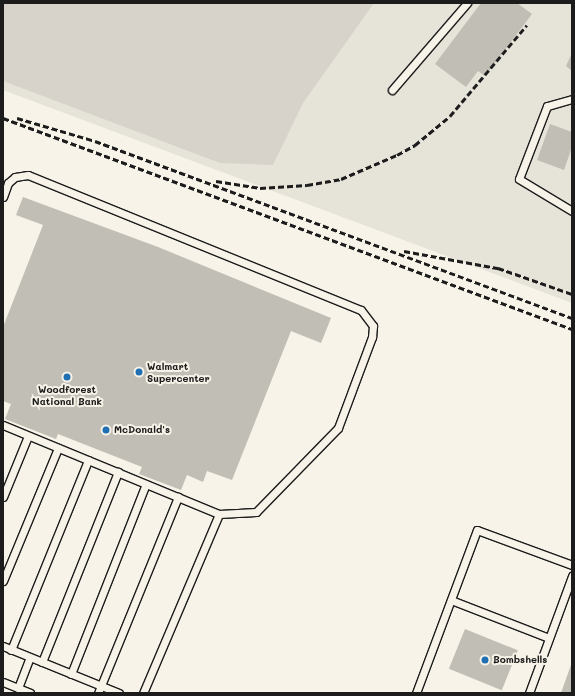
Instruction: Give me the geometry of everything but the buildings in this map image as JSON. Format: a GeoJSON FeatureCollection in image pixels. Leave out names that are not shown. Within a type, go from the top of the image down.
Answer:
{"type":"FeatureCollection","features":[{"type":"Feature","properties":{"kind":"lane"},"geometry":{"type":"LineString","coordinates":[[392,90],[467,3]]}},
{"type":"Feature","properties":{"kind":"lane"},"geometry":{"type":"LineString","coordinates":[[572,99],[547,106],[519,179],[572,212]]}},
{"type":"Feature","properties":{"kind":"lane"},"geometry":{"type":"LineString","coordinates":[[3,196],[8,183],[15,177],[28,175],[360,310],[369,318],[373,326],[372,337],[338,428],[256,512],[220,514],[3,426]]}},
{"type":"Feature","properties":{"kind":"lane"},"geometry":{"type":"LineString","coordinates":[[3,497],[28,436]]}},
{"type":"Feature","properties":{"kind":"lane"},"geometry":{"type":"LineString","coordinates":[[3,581],[58,448]]}},
{"type":"Feature","properties":{"kind":"lane"},"geometry":{"type":"LineString","coordinates":[[11,650],[88,460]]}},
{"type":"Feature","properties":{"kind":"lane"},"geometry":{"type":"LineString","coordinates":[[42,662],[118,472]]}},
{"type":"Feature","properties":{"kind":"lane"},"geometry":{"type":"LineString","coordinates":[[71,674],[146,484]]}},
{"type":"Feature","properties":{"kind":"lane"},"geometry":{"type":"LineString","coordinates":[[100,689],[178,497]]}},
{"type":"Feature","properties":{"kind":"lane"},"geometry":{"type":"LineString","coordinates":[[143,693],[220,514]]}},
{"type":"Feature","properties":{"kind":"lane"},"geometry":{"type":"LineString","coordinates":[[416,693],[477,530],[572,565]]}},
{"type":"Feature","properties":{"kind":"lane"},"geometry":{"type":"LineString","coordinates":[[528,693],[572,576]]}},
{"type":"Feature","properties":{"kind":"lane"},"geometry":{"type":"LineString","coordinates":[[451,600],[549,638]]}},
{"type":"Feature","properties":{"kind":"lane"},"geometry":{"type":"LineString","coordinates":[[3,646],[71,674],[100,689],[119,693]]}},
{"type":"Feature","properties":{"kind":"lane"},"geometry":{"type":"LineString","coordinates":[[18,688],[30,657]]}},
{"type":"Feature","properties":{"kind":"lane"},"geometry":{"type":"LineString","coordinates":[[3,682],[30,693]]}},
{"type":"Feature","properties":{"kind":"shaded area"},"geometry":{"type":"Polygon","coordinates":[[[3,3],[572,3],[572,303],[3,90],[3,3]]]}},
{"type":"Feature","properties":{"kind":"shaded area"},"geometry":{"type":"Polygon","coordinates":[[[3,3],[374,3],[303,103],[273,165],[220,163],[3,81],[3,3]]]}},
{"type":"Feature","properties":{"kind":"railway"},"geometry":{"type":"LineString","coordinates":[[216,181],[260,188],[307,185],[341,179],[397,155],[415,145],[450,116],[527,25]]}},
{"type":"Feature","properties":{"kind":"railway"},"geometry":{"type":"LineString","coordinates":[[3,118],[572,329]]}},
{"type":"Feature","properties":{"kind":"railway"},"geometry":{"type":"LineString","coordinates":[[17,118],[95,141],[572,318]]}},
{"type":"Feature","properties":{"kind":"railway"},"geometry":{"type":"LineString","coordinates":[[404,251],[498,268],[572,294]]}},
{"type":"Feature","properties":{"kind":"place","name":"Walmart Supercenter"},"geometry":{"type":"Point","coordinates":[139,372]}},
{"type":"Feature","properties":{"kind":"place","name":"Woodforest National Bank"},"geometry":{"type":"Point","coordinates":[67,377]}},
{"type":"Feature","properties":{"kind":"place","name":"McDonald's"},"geometry":{"type":"Point","coordinates":[106,430]}},
{"type":"Feature","properties":{"kind":"place","name":"Bombshells"},"geometry":{"type":"Point","coordinates":[485,660]}}]}
